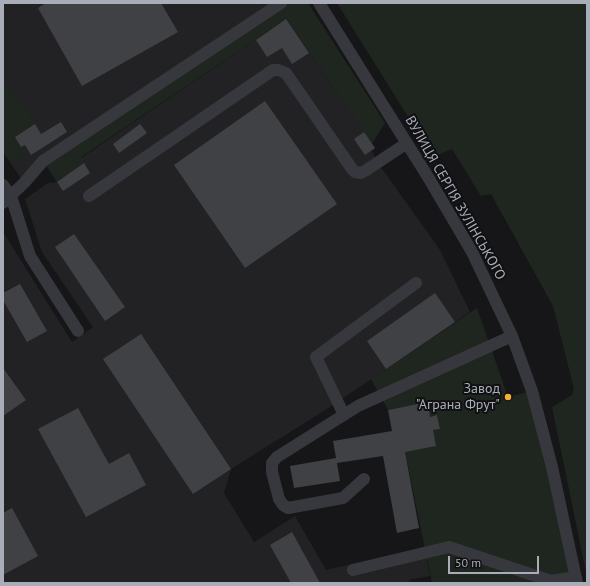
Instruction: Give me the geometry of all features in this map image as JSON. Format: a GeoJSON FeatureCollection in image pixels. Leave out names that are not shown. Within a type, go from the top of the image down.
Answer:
{"type":"FeatureCollection","features":[{"type":"Feature","properties":{"kind":"street"},"geometry":{"type":"LineString","coordinates":[[7,199],[43,161],[281,3]]}},
{"type":"Feature","properties":{"kind":"street","name":"ВУЛИЦЯ СЕРГІЯ ЗУЛІНСЬКОГО"},"geometry":{"type":"LineString","coordinates":[[319,3],[407,143],[472,252],[512,336],[532,391],[552,467],[577,580]]}},
{"type":"Feature","properties":{"kind":"street"},"geometry":{"type":"LineString","coordinates":[[89,196],[273,70],[286,73],[352,170],[355,172],[361,173],[365,171],[407,143]]}},
{"type":"Feature","properties":{"kind":"street"},"geometry":{"type":"LineString","coordinates":[[3,185],[7,199],[30,256],[78,331]]}},
{"type":"Feature","properties":{"kind":"street"},"geometry":{"type":"LineString","coordinates":[[344,415],[316,357],[416,283]]}},
{"type":"Feature","properties":{"kind":"street"},"geometry":{"type":"LineString","coordinates":[[364,479],[343,498],[288,508],[283,505],[279,499],[272,472],[272,463],[277,457],[358,406],[512,336]]}},
{"type":"Feature","properties":{"kind":"street"},"geometry":{"type":"LineString","coordinates":[[353,570],[449,547],[551,581],[577,580]]}},
{"type":"Feature","properties":{"kind":"shaded area"},"geometry":{"type":"Polygon","coordinates":[[[3,3],[281,3],[43,161],[24,183],[3,152],[3,3]]]}},
{"type":"Feature","properties":{"kind":"shaded area"},"geometry":{"type":"Polygon","coordinates":[[[281,3],[308,3],[385,123],[372,144],[286,19],[81,157],[84,163],[57,182],[43,161],[281,3]]]}},
{"type":"Feature","properties":{"kind":"shaded area"},"geometry":{"type":"Polygon","coordinates":[[[337,3],[587,3],[587,577],[552,407],[572,395],[574,389],[553,306],[491,194],[481,196],[452,149],[433,157],[337,3]]]}},
{"type":"Feature","properties":{"kind":"shaded area"},"geometry":{"type":"Polygon","coordinates":[[[286,19],[375,148],[372,151],[378,163],[440,250],[470,312],[330,407],[231,469],[224,493],[254,542],[295,516],[326,570],[424,547],[430,576],[409,580],[410,583],[3,583],[3,232],[72,342],[93,327],[42,252],[25,199],[48,183],[57,182],[81,158],[286,19]]]}},
{"type":"Feature","properties":{"kind":"shaded area"},"geometry":{"type":"Polygon","coordinates":[[[3,81],[35,124],[15,136],[21,147],[24,145],[28,151],[11,163],[3,152],[3,81]]]}},
{"type":"Feature","properties":{"kind":"shaded area"},"geometry":{"type":"Polygon","coordinates":[[[477,308],[508,397],[532,391],[577,583],[432,583],[405,452],[433,430],[440,429],[437,416],[430,417],[427,403],[388,410],[371,379],[477,308]]]}},
{"type":"Feature","properties":{"kind":"building"},"geometry":{"type":"Polygon","coordinates":[[[46,3],[161,3],[178,32],[82,86],[38,8],[46,3]]]}},
{"type":"Feature","properties":{"kind":"building"},"geometry":{"type":"Polygon","coordinates":[[[286,19],[309,53],[292,64],[282,48],[267,57],[256,40],[286,19]]]}},
{"type":"Feature","properties":{"kind":"building"},"geometry":{"type":"Polygon","coordinates":[[[265,101],[337,204],[245,268],[174,165],[265,101]]]}},
{"type":"Feature","properties":{"kind":"building"},"geometry":{"type":"Polygon","coordinates":[[[61,122],[67,132],[31,155],[25,145],[21,147],[15,137],[35,124],[41,134],[61,122]]]}},
{"type":"Feature","properties":{"kind":"building"},"geometry":{"type":"Polygon","coordinates":[[[140,124],[147,133],[119,153],[113,144],[140,124]]]}},
{"type":"Feature","properties":{"kind":"building"},"geometry":{"type":"Polygon","coordinates":[[[364,132],[375,148],[365,155],[354,139],[364,132]]]}},
{"type":"Feature","properties":{"kind":"building"},"geometry":{"type":"Polygon","coordinates":[[[84,163],[90,173],[63,191],[57,182],[84,163]]]}},
{"type":"Feature","properties":{"kind":"building"},"geometry":{"type":"Polygon","coordinates":[[[74,234],[125,307],[105,321],[55,247],[74,234]]]}},
{"type":"Feature","properties":{"kind":"building"},"geometry":{"type":"Polygon","coordinates":[[[20,284],[47,331],[27,342],[3,300],[3,293],[20,284]]]}},
{"type":"Feature","properties":{"kind":"building"},"geometry":{"type":"Polygon","coordinates":[[[435,293],[455,322],[386,369],[367,341],[435,293]]]}},
{"type":"Feature","properties":{"kind":"building"},"geometry":{"type":"Polygon","coordinates":[[[141,334],[231,469],[193,494],[103,359],[141,334]]]}},
{"type":"Feature","properties":{"kind":"building"},"geometry":{"type":"Polygon","coordinates":[[[3,368],[26,400],[3,416],[3,368]]]}},
{"type":"Feature","properties":{"kind":"building"},"geometry":{"type":"Polygon","coordinates":[[[428,402],[430,417],[437,415],[440,429],[433,430],[436,446],[405,452],[419,528],[397,533],[383,456],[337,463],[340,481],[294,488],[290,466],[336,458],[333,441],[392,431],[388,410],[428,402]]]}},
{"type":"Feature","properties":{"kind":"building"},"geometry":{"type":"Polygon","coordinates":[[[78,408],[109,464],[129,453],[146,485],[86,517],[38,429],[78,408]]]}},
{"type":"Feature","properties":{"kind":"building"},"geometry":{"type":"Polygon","coordinates":[[[12,508],[38,556],[3,575],[3,513],[12,508]]]}},
{"type":"Feature","properties":{"kind":"building"},"geometry":{"type":"Polygon","coordinates":[[[292,532],[320,583],[291,583],[270,545],[292,532]]]}},
{"type":"Feature","properties":{"kind":"place","name":"Завод \"Аграна Фрут\""},"geometry":{"type":"Point","coordinates":[508,397]}}]}
